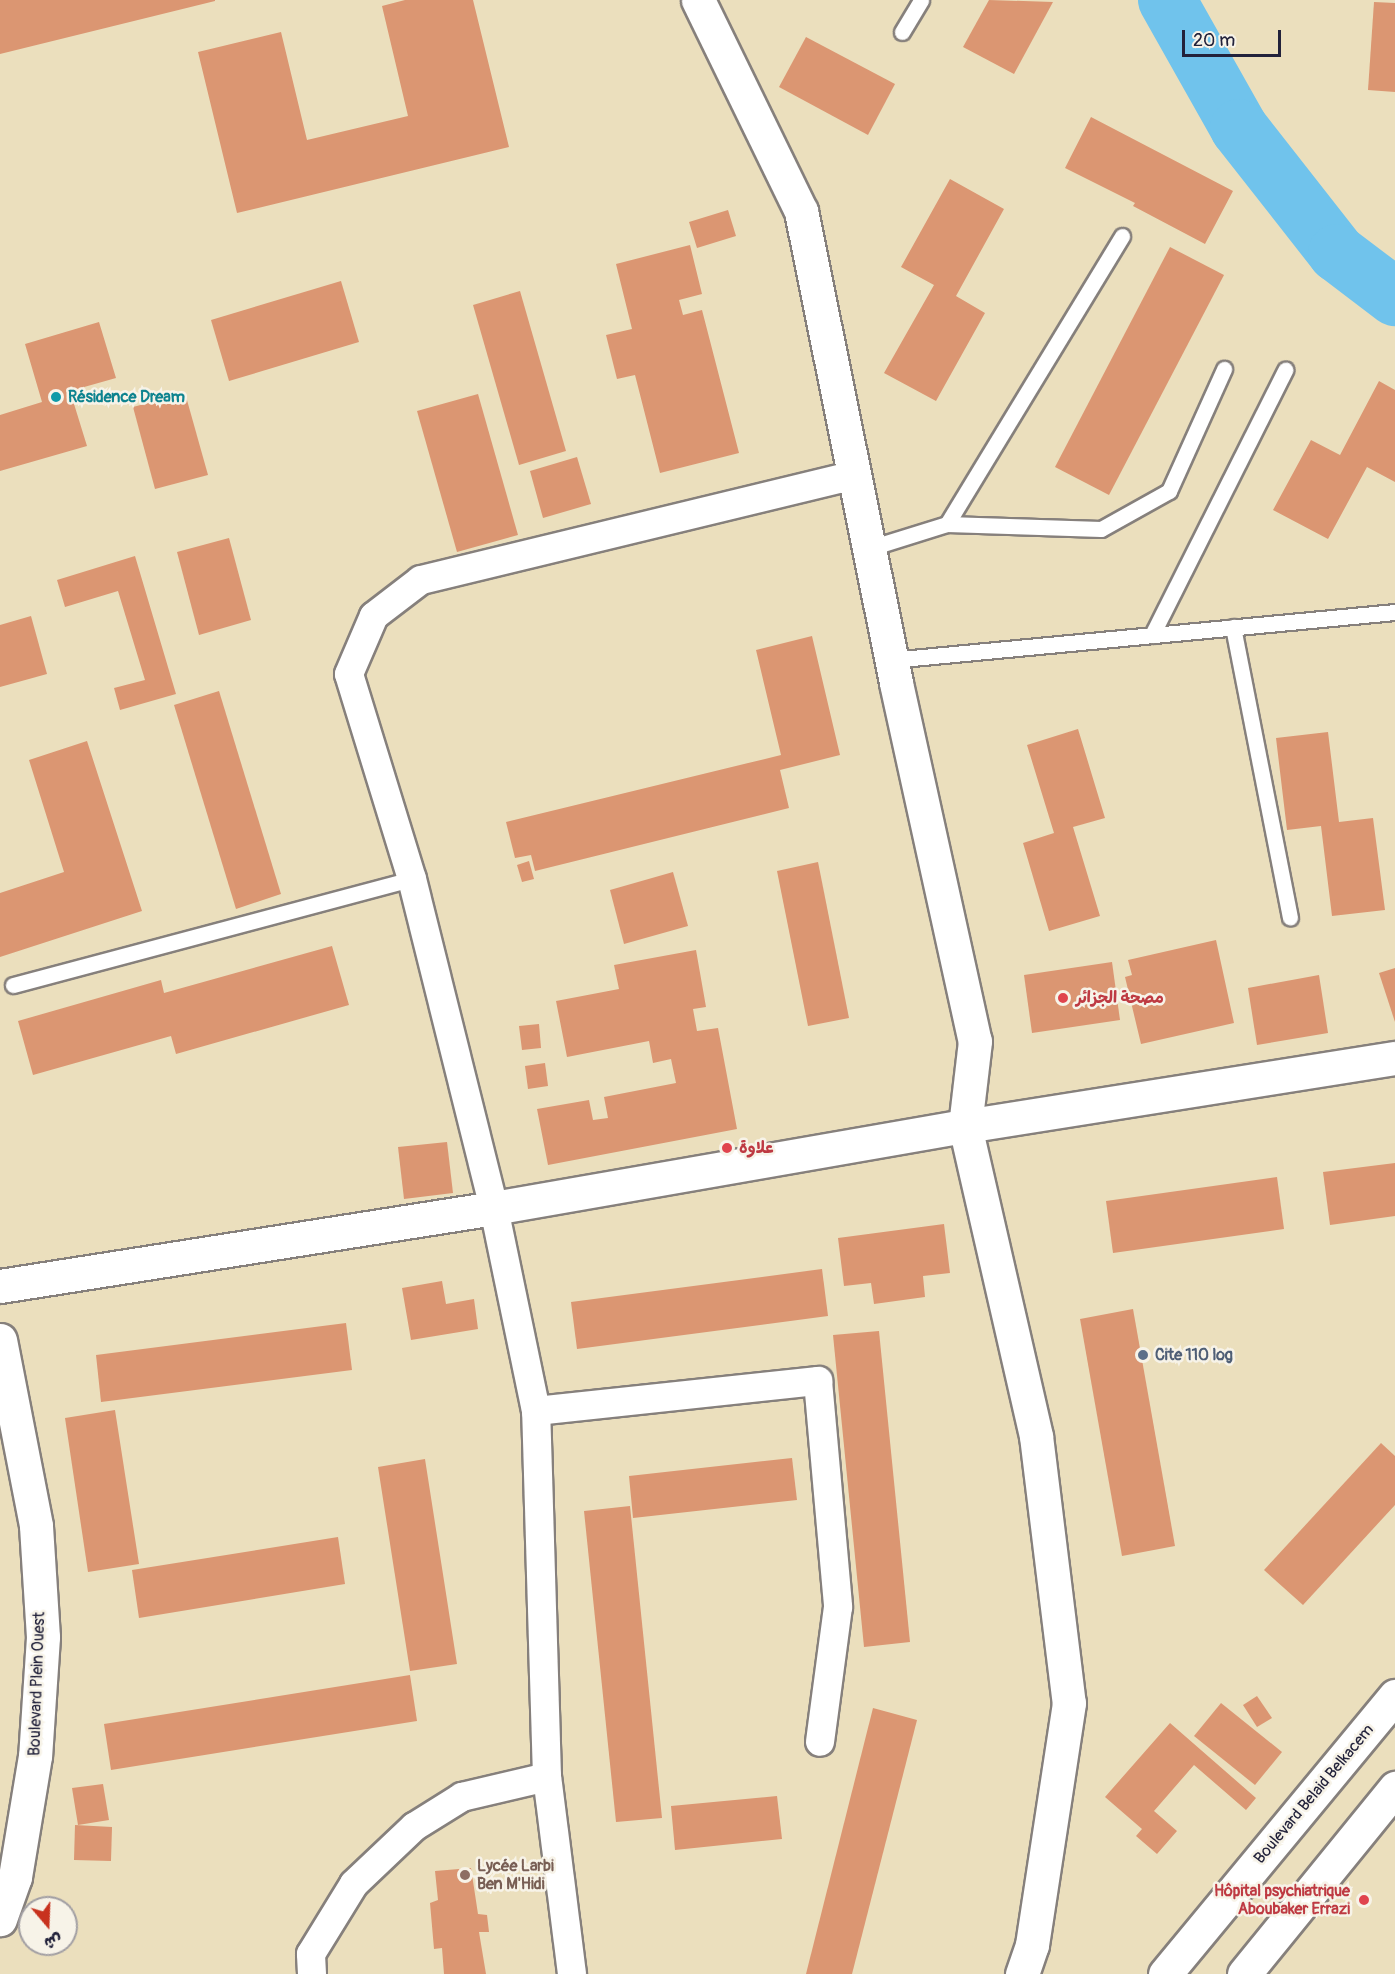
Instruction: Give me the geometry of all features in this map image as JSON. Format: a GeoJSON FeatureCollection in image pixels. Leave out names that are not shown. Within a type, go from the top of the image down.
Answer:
{"type":"FeatureCollection","features":[{"type":"Feature","properties":{"kind":"street"},"geometry":{"type":"LineString","coordinates":[[698,0],[801,211],[856,475],[891,660],[975,1041],[965,1126],[1036,1436],[1069,1704],[1032,1945],[1022,1974]]}},
{"type":"Feature","properties":{"kind":"street"},"geometry":{"type":"LineString","coordinates":[[572,1974],[547,1777],[536,1411],[494,1208],[412,879],[349,674],[374,616],[421,580],[856,475]]}},
{"type":"Feature","properties":{"kind":"street"},"geometry":{"type":"LineString","coordinates":[[0,1287],[494,1208],[965,1126],[1395,1058]]}},
{"type":"Feature","properties":{"kind":"street","name":"Boulevard Plein Ouest"},"geometry":{"type":"LineString","coordinates":[[0,1340],[36,1526],[43,1637],[35,1756],[15,1877],[0,1919]]}},
{"type":"Feature","properties":{"kind":"street"},"geometry":{"type":"LineString","coordinates":[[536,1411],[818,1381],[838,1607],[820,1742]]}},
{"type":"Feature","properties":{"kind":"street","name":"Boulevard Belaid Belkacem"},"geometry":{"type":"LineString","coordinates":[[1165,1974],[1395,1696]]}},
{"type":"Feature","properties":{"kind":"street"},"geometry":{"type":"LineString","coordinates":[[312,1974],[311,1954],[354,1884],[414,1827],[462,1797],[547,1777]]}},
{"type":"Feature","properties":{"kind":"street"},"geometry":{"type":"LineString","coordinates":[[1244,1974],[1395,1788]]}},
{"type":"Feature","properties":{"kind":"lane"},"geometry":{"type":"LineString","coordinates":[[902,32],[921,0]]}},
{"type":"Feature","properties":{"kind":"lane"},"geometry":{"type":"LineString","coordinates":[[947,524],[1122,236]]}},
{"type":"Feature","properties":{"kind":"lane"},"geometry":{"type":"LineString","coordinates":[[870,548],[947,524],[1101,529],[1168,492],[1224,369]]}},
{"type":"Feature","properties":{"kind":"lane"},"geometry":{"type":"LineString","coordinates":[[1152,635],[1285,370]]}},
{"type":"Feature","properties":{"kind":"lane"},"geometry":{"type":"LineString","coordinates":[[891,660],[1395,612]]}},
{"type":"Feature","properties":{"kind":"lane"},"geometry":{"type":"LineString","coordinates":[[1233,627],[1290,917]]}},
{"type":"Feature","properties":{"kind":"lane"},"geometry":{"type":"LineString","coordinates":[[13,985],[412,879]]}},
{"type":"Feature","properties":{"kind":"building"},"geometry":{"type":"Polygon","coordinates":[[[0,0],[215,0],[215,1],[0,54],[0,0]]]}},
{"type":"Feature","properties":{"kind":"building"},"geometry":{"type":"Polygon","coordinates":[[[405,0],[473,0],[509,147],[237,213],[198,52],[281,32],[307,140],[408,116],[382,6],[405,0]]]}},
{"type":"Feature","properties":{"kind":"building"},"geometry":{"type":"Polygon","coordinates":[[[989,0],[1053,2],[1014,74],[963,47],[989,0]]]}},
{"type":"Feature","properties":{"kind":"building"},"geometry":{"type":"Polygon","coordinates":[[[1374,2],[1395,3],[1395,92],[1368,90],[1374,2]]]}},
{"type":"Feature","properties":{"kind":"building"},"geometry":{"type":"Polygon","coordinates":[[[806,37],[895,84],[868,135],[779,87],[806,37]]]}},
{"type":"Feature","properties":{"kind":"building"},"geometry":{"type":"Polygon","coordinates":[[[1091,117],[1233,191],[1205,244],[1133,206],[1135,203],[1065,168],[1091,117]]]}},
{"type":"Feature","properties":{"kind":"building"},"geometry":{"type":"Polygon","coordinates":[[[950,179],[1004,209],[956,296],[985,313],[936,401],[884,373],[934,285],[901,267],[950,179]]]}},
{"type":"Feature","properties":{"kind":"building"},"geometry":{"type":"Polygon","coordinates":[[[728,210],[736,236],[697,248],[689,222],[728,210]]]}},
{"type":"Feature","properties":{"kind":"building"},"geometry":{"type":"Polygon","coordinates":[[[690,245],[702,294],[679,300],[683,315],[702,310],[739,453],[660,473],[635,375],[617,379],[606,335],[632,329],[616,264],[690,245]]]}},
{"type":"Feature","properties":{"kind":"building"},"geometry":{"type":"Polygon","coordinates":[[[1170,247],[1224,275],[1109,495],[1055,467],[1170,247]]]}},
{"type":"Feature","properties":{"kind":"building"},"geometry":{"type":"Polygon","coordinates":[[[341,281],[359,342],[229,381],[211,320],[341,281]]]}},
{"type":"Feature","properties":{"kind":"building"},"geometry":{"type":"Polygon","coordinates":[[[520,291],[566,451],[519,465],[473,305],[520,291]]]}},
{"type":"Feature","properties":{"kind":"building","name":"Résidence Dream"},"geometry":{"type":"Polygon","coordinates":[[[99,322],[116,378],[70,391],[87,446],[0,471],[0,415],[42,402],[25,344],[99,322]]]}},
{"type":"Feature","properties":{"kind":"building"},"geometry":{"type":"Polygon","coordinates":[[[1379,381],[1395,390],[1395,482],[1367,467],[1328,539],[1273,510],[1311,440],[1340,455],[1379,381]]]}},
{"type":"Feature","properties":{"kind":"building"},"geometry":{"type":"Polygon","coordinates":[[[185,393],[208,475],[155,489],[133,407],[185,393]]]}},
{"type":"Feature","properties":{"kind":"building"},"geometry":{"type":"Polygon","coordinates":[[[478,394],[518,535],[457,552],[417,411],[478,394]]]}},
{"type":"Feature","properties":{"kind":"building"},"geometry":{"type":"Polygon","coordinates":[[[577,457],[591,504],[543,518],[530,471],[577,457]]]}},
{"type":"Feature","properties":{"kind":"building"},"geometry":{"type":"Polygon","coordinates":[[[229,538],[251,620],[199,635],[177,552],[229,538]]]}},
{"type":"Feature","properties":{"kind":"building"},"geometry":{"type":"Polygon","coordinates":[[[135,556],[176,694],[120,710],[114,688],[145,680],[118,591],[65,607],[57,580],[135,556]]]}},
{"type":"Feature","properties":{"kind":"building"},"geometry":{"type":"Polygon","coordinates":[[[31,616],[47,674],[0,687],[0,625],[31,616]]]}},
{"type":"Feature","properties":{"kind":"building"},"geometry":{"type":"Polygon","coordinates":[[[812,636],[840,755],[780,770],[789,808],[535,871],[531,855],[515,858],[506,822],[781,755],[756,650],[812,636]]]}},
{"type":"Feature","properties":{"kind":"building"},"geometry":{"type":"Polygon","coordinates":[[[219,691],[281,894],[236,909],[174,705],[219,691]]]}},
{"type":"Feature","properties":{"kind":"building"},"geometry":{"type":"Polygon","coordinates":[[[1078,729],[1105,818],[1073,827],[1100,916],[1049,931],[1023,843],[1054,833],[1027,745],[1078,729]]]}},
{"type":"Feature","properties":{"kind":"building"},"geometry":{"type":"Polygon","coordinates":[[[1328,732],[1339,822],[1373,818],[1385,910],[1332,916],[1321,826],[1287,830],[1276,738],[1328,732]]]}},
{"type":"Feature","properties":{"kind":"building"},"geometry":{"type":"Polygon","coordinates":[[[87,741],[142,911],[0,957],[0,893],[64,872],[29,760],[87,741]]]}},
{"type":"Feature","properties":{"kind":"building"},"geometry":{"type":"Polygon","coordinates":[[[529,861],[534,879],[522,882],[517,865],[529,861]]]}},
{"type":"Feature","properties":{"kind":"building"},"geometry":{"type":"Polygon","coordinates":[[[818,862],[849,1018],[808,1026],[777,871],[818,862]]]}},
{"type":"Feature","properties":{"kind":"building"},"geometry":{"type":"Polygon","coordinates":[[[673,872],[688,926],[624,944],[610,890],[673,872]]]}},
{"type":"Feature","properties":{"kind":"building"},"geometry":{"type":"Polygon","coordinates":[[[1216,940],[1234,1023],[1141,1044],[1125,977],[1132,975],[1128,960],[1216,940]]]}},
{"type":"Feature","properties":{"kind":"building"},"geometry":{"type":"Polygon","coordinates":[[[332,946],[349,1005],[176,1054],[171,1036],[33,1075],[18,1021],[161,980],[164,993],[332,946]]]}},
{"type":"Feature","properties":{"kind":"building"},"geometry":{"type":"Polygon","coordinates":[[[696,950],[706,1007],[693,1009],[697,1031],[718,1028],[737,1129],[548,1165],[537,1109],[589,1100],[593,1120],[608,1118],[604,1097],[676,1083],[671,1059],[653,1063],[649,1041],[567,1057],[556,1001],[619,989],[614,965],[696,950]]]}},
{"type":"Feature","properties":{"kind":"building"},"geometry":{"type":"Polygon","coordinates":[[[1112,962],[1120,1020],[1032,1033],[1024,975],[1112,962]]]}},
{"type":"Feature","properties":{"kind":"building"},"geometry":{"type":"Polygon","coordinates":[[[1395,968],[1395,1022],[1379,973],[1395,968]]]}},
{"type":"Feature","properties":{"kind":"building"},"geometry":{"type":"Polygon","coordinates":[[[1319,975],[1328,1033],[1257,1045],[1248,988],[1319,975]]]}},
{"type":"Feature","properties":{"kind":"building"},"geometry":{"type":"Polygon","coordinates":[[[539,1024],[541,1048],[522,1050],[519,1026],[539,1024]]]}},
{"type":"Feature","properties":{"kind":"building"},"geometry":{"type":"Polygon","coordinates":[[[545,1063],[548,1086],[528,1089],[525,1066],[545,1063]]]}},
{"type":"Feature","properties":{"kind":"building"},"geometry":{"type":"Polygon","coordinates":[[[447,1142],[453,1193],[404,1199],[398,1147],[447,1142]]]}},
{"type":"Feature","properties":{"kind":"building"},"geometry":{"type":"Polygon","coordinates":[[[1395,1163],[1395,1216],[1330,1225],[1323,1172],[1395,1163]]]}},
{"type":"Feature","properties":{"kind":"building"},"geometry":{"type":"Polygon","coordinates":[[[1277,1177],[1284,1229],[1113,1253],[1106,1201],[1277,1177]]]}},
{"type":"Feature","properties":{"kind":"building"},"geometry":{"type":"Polygon","coordinates":[[[944,1224],[950,1273],[923,1276],[925,1297],[874,1304],[871,1283],[844,1286],[838,1238],[944,1224]]]}},
{"type":"Feature","properties":{"kind":"building"},"geometry":{"type":"Polygon","coordinates":[[[822,1269],[828,1316],[577,1349],[571,1302],[822,1269]]]}},
{"type":"Feature","properties":{"kind":"building"},"geometry":{"type":"Polygon","coordinates":[[[442,1281],[446,1304],[474,1299],[478,1329],[411,1340],[402,1288],[442,1281]]]}},
{"type":"Feature","properties":{"kind":"building"},"geometry":{"type":"Polygon","coordinates":[[[1133,1309],[1175,1546],[1122,1556],[1080,1319],[1133,1309]]]}},
{"type":"Feature","properties":{"kind":"building"},"geometry":{"type":"Polygon","coordinates":[[[346,1323],[352,1370],[101,1402],[96,1355],[346,1323]]]}},
{"type":"Feature","properties":{"kind":"building"},"geometry":{"type":"Polygon","coordinates":[[[879,1331],[910,1642],[864,1647],[833,1335],[879,1331]]]}},
{"type":"Feature","properties":{"kind":"building"},"geometry":{"type":"Polygon","coordinates":[[[115,1410],[139,1564],[88,1572],[65,1418],[115,1410]]]}},
{"type":"Feature","properties":{"kind":"building"},"geometry":{"type":"Polygon","coordinates":[[[1381,1443],[1395,1456],[1395,1505],[1303,1605],[1264,1570],[1381,1443]]]}},
{"type":"Feature","properties":{"kind":"building"},"geometry":{"type":"Polygon","coordinates":[[[792,1458],[797,1500],[633,1518],[629,1476],[792,1458]]]}},
{"type":"Feature","properties":{"kind":"building"},"geometry":{"type":"Polygon","coordinates":[[[425,1459],[457,1664],[410,1671],[378,1467],[425,1459]]]}},
{"type":"Feature","properties":{"kind":"building"},"geometry":{"type":"Polygon","coordinates":[[[630,1506],[662,1818],[616,1822],[584,1511],[630,1506]]]}},
{"type":"Feature","properties":{"kind":"building"},"geometry":{"type":"Polygon","coordinates":[[[338,1537],[345,1584],[139,1618],[132,1570],[338,1537]]]}},
{"type":"Feature","properties":{"kind":"building"},"geometry":{"type":"Polygon","coordinates":[[[410,1675],[417,1721],[111,1770],[104,1724],[410,1675]]]}},
{"type":"Feature","properties":{"kind":"building"},"geometry":{"type":"Polygon","coordinates":[[[1257,1696],[1272,1718],[1257,1727],[1243,1705],[1257,1696]]]}},
{"type":"Feature","properties":{"kind":"building"},"geometry":{"type":"Polygon","coordinates":[[[1221,1703],[1282,1752],[1255,1785],[1194,1736],[1221,1703]]]}},
{"type":"Feature","properties":{"kind":"building"},"geometry":{"type":"Polygon","coordinates":[[[873,1708],[917,1720],[852,1974],[806,1974],[873,1708]]]}},
{"type":"Feature","properties":{"kind":"building"},"geometry":{"type":"Polygon","coordinates":[[[1170,1723],[1256,1798],[1246,1810],[1194,1765],[1154,1811],[1177,1831],[1157,1854],[1136,1836],[1142,1829],[1105,1797],[1170,1723]]]}},
{"type":"Feature","properties":{"kind":"building"},"geometry":{"type":"Polygon","coordinates":[[[103,1784],[109,1820],[78,1825],[72,1788],[103,1784]]]}},
{"type":"Feature","properties":{"kind":"building"},"geometry":{"type":"Polygon","coordinates":[[[777,1796],[782,1839],[675,1850],[671,1806],[777,1796]]]}},
{"type":"Feature","properties":{"kind":"building"},"geometry":{"type":"Polygon","coordinates":[[[75,1825],[112,1827],[111,1861],[74,1860],[75,1825]]]}},
{"type":"Feature","properties":{"kind":"building"},"geometry":{"type":"Polygon","coordinates":[[[471,1868],[478,1914],[487,1915],[489,1932],[479,1932],[486,1974],[444,1974],[442,1948],[434,1949],[430,1903],[438,1900],[435,1871],[471,1868]]]}},
{"type":"Feature","properties":{"kind":"waterway"},"geometry":{"type":"LineString","coordinates":[[1167,0],[1239,128],[1337,253],[1395,297]]}},
{"type":"Feature","properties":{"kind":"place","name":"Résidence Dream"},"geometry":{"type":"Point","coordinates":[56,397]}},
{"type":"Feature","properties":{"kind":"place","name":"مصحة الجزائر"},"geometry":{"type":"Point","coordinates":[1063,998]}},
{"type":"Feature","properties":{"kind":"place","name":"علاوة"},"geometry":{"type":"Point","coordinates":[727,1148]}},
{"type":"Feature","properties":{"kind":"place","name":"Cite 110 log"},"geometry":{"type":"Point","coordinates":[1143,1355]}},
{"type":"Feature","properties":{"kind":"place","name":"Lycée Larbi Ben M'Hidi"},"geometry":{"type":"Point","coordinates":[465,1875]}},
{"type":"Feature","properties":{"kind":"place","name":"Hôpital psychiatrique Aboubaker Errazi"},"geometry":{"type":"Point","coordinates":[1364,1900]}}]}
